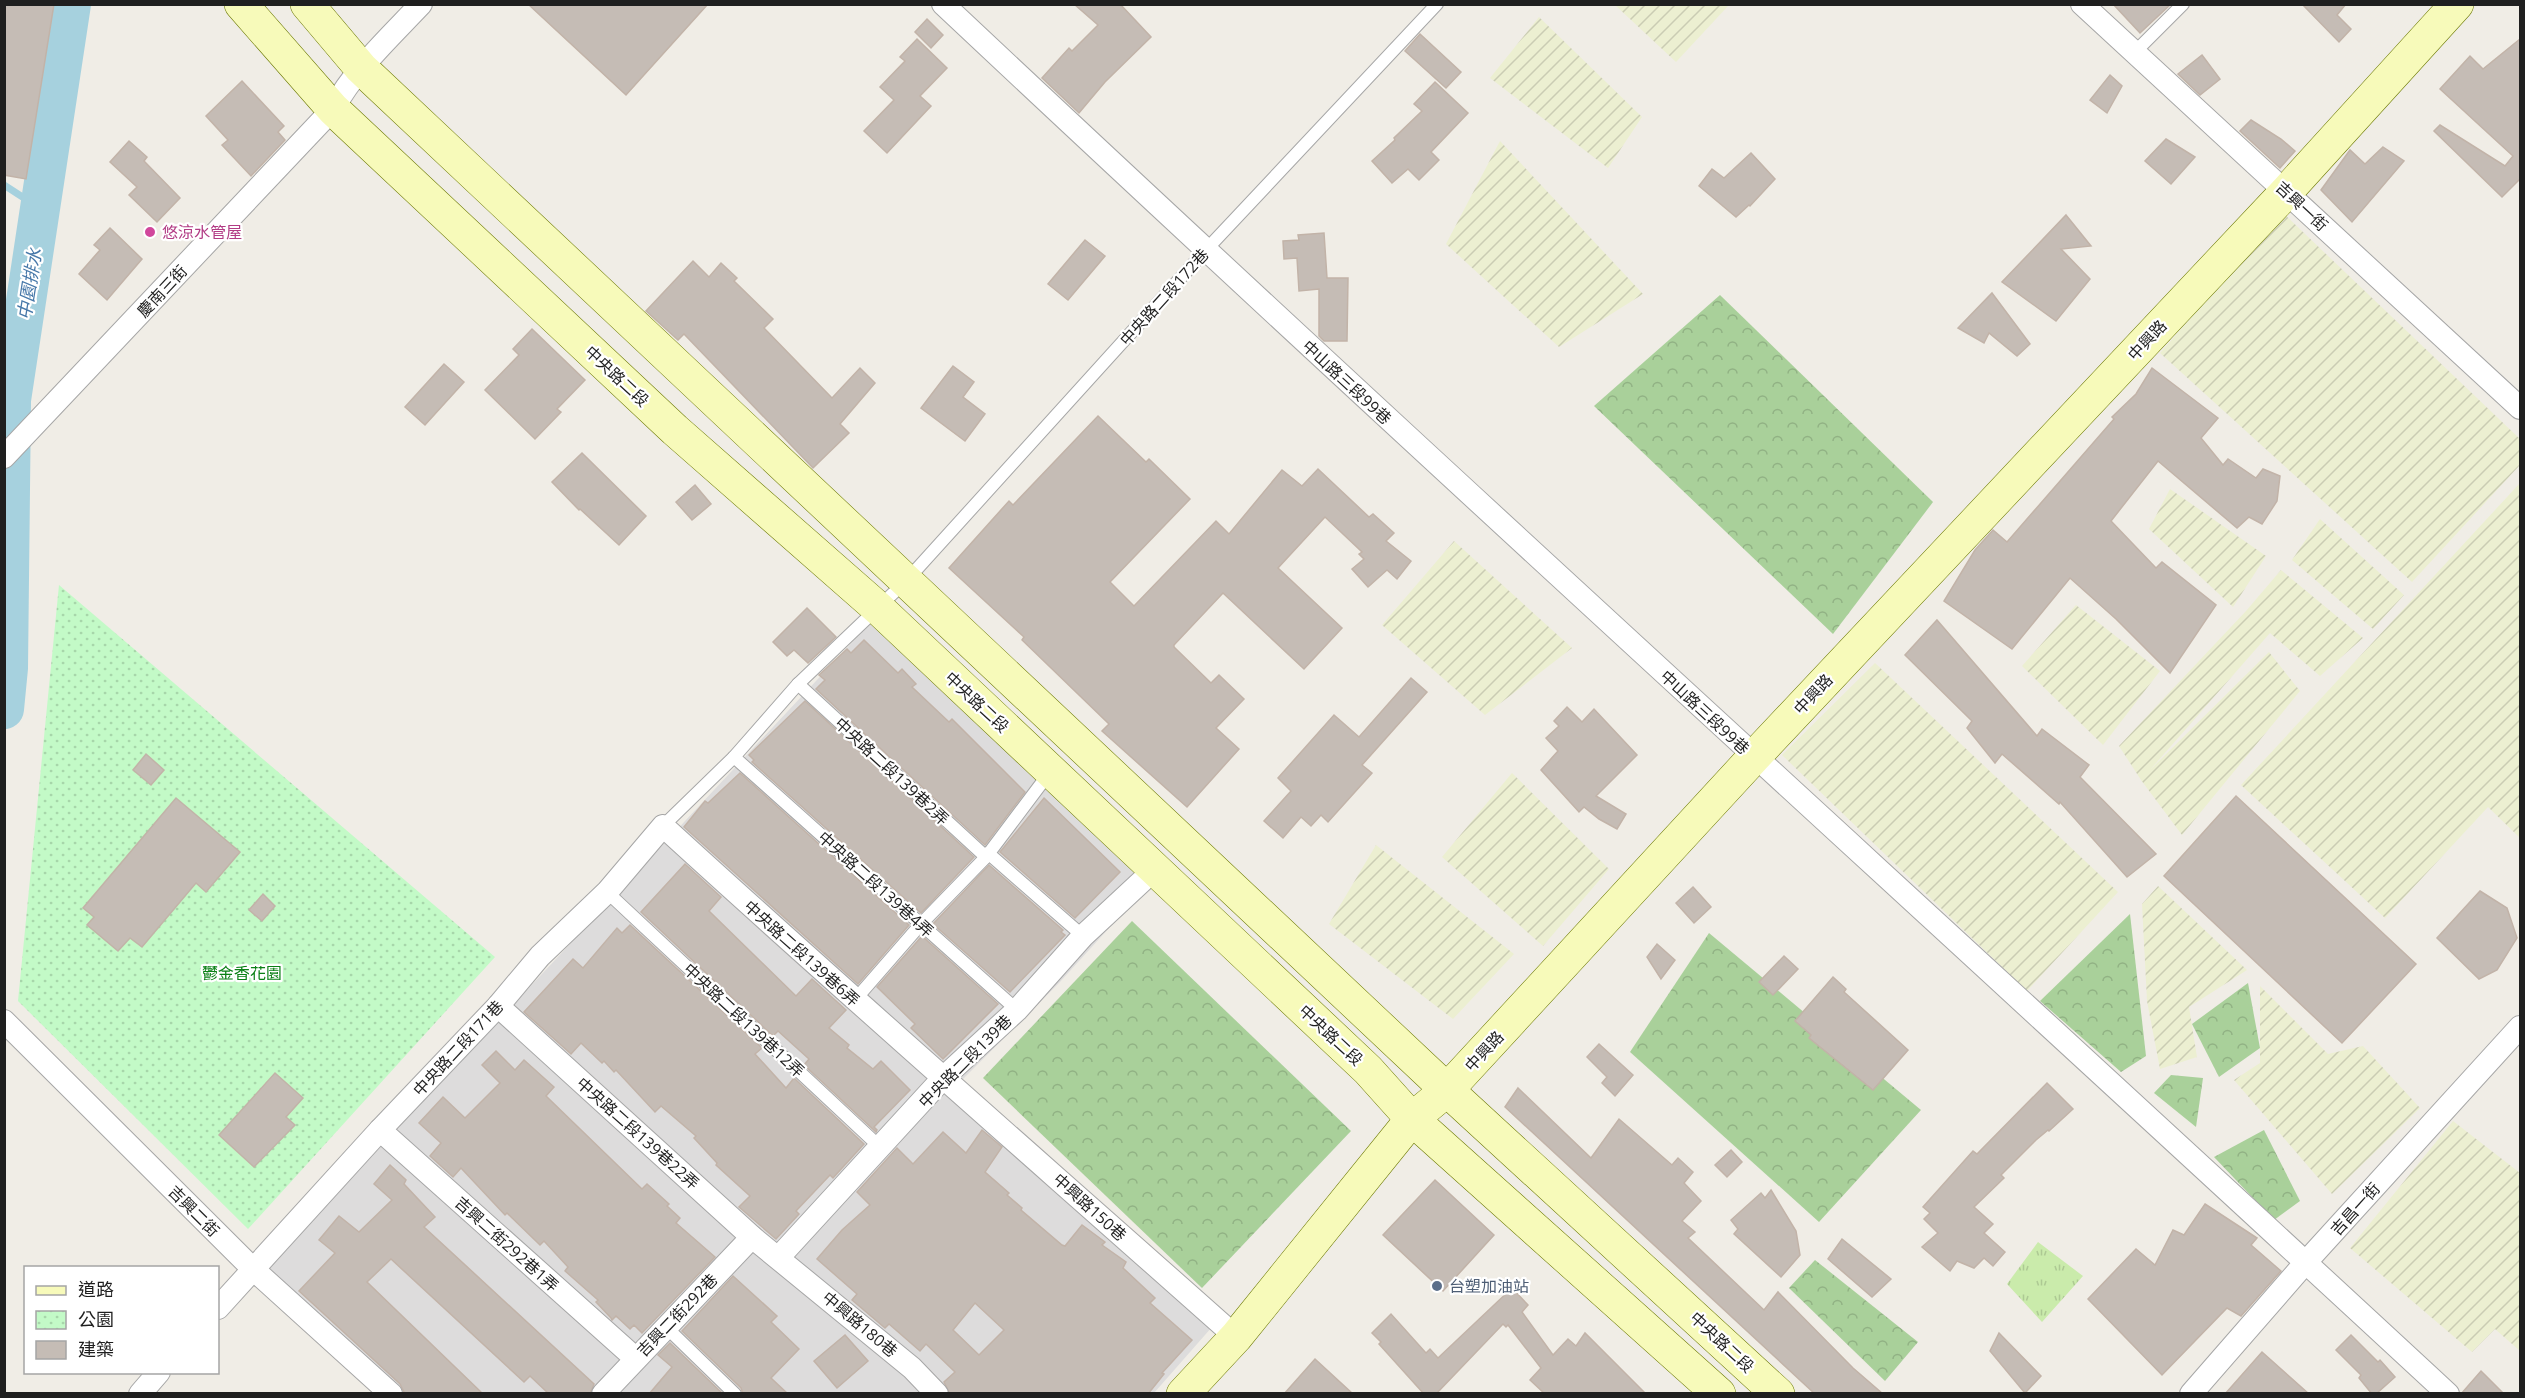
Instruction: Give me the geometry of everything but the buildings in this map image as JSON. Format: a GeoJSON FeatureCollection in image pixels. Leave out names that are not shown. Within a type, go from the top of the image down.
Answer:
{"type":"FeatureCollection","features":[{"type":"Feature","properties":{"kind":"street","name":"中央路二段"},"geometry":{"type":"LineString","coordinates":[[241,4],[346,88],[906,581],[1447,1090],[1778,1394]]}},
{"type":"Feature","properties":{"kind":"street","name":"中央路二段"},"geometry":{"type":"LineString","coordinates":[[307,4],[346,88],[675,430],[879,609],[1368,1070],[1412,1119],[1719,1394]]}},
{"type":"Feature","properties":{"kind":"street","name":"慶南三街"},"geometry":{"type":"LineString","coordinates":[[4,457],[421,4]]}},
{"type":"Feature","properties":{"kind":"street","name":"中山路三段99巷"},"geometry":{"type":"LineString","coordinates":[[943,4],[1205,251],[2448,1394]]}},
{"type":"Feature","properties":{"kind":"street","name":"吉興一街"},"geometry":{"type":"LineString","coordinates":[[2082,4],[2136,51],[2520,408]]}},
{"type":"Feature","properties":{"kind":"street","name":"中興路"},"geometry":{"type":"LineString","coordinates":[[1183,1394],[1236,1337],[1412,1119],[1447,1090],[1754,757],[2287,191],[2457,4]]}},
{"type":"Feature","properties":{"kind":"street","name":"中央路二段171巷"},"geometry":{"type":"LineString","coordinates":[[219,1307],[380,1130],[498,1006],[540,956],[607,892],[663,826]]}},
{"type":"Feature","properties":{"kind":"street","name":"中央路二段139巷6弄"},"geometry":{"type":"LineString","coordinates":[[663,826],[854,1001],[944,1077]]}},
{"type":"Feature","properties":{"kind":"street","name":"中央路二段139巷"},"geometry":{"type":"LineString","coordinates":[[779,1257],[944,1077],[1017,1010],[1083,936],[1154,870]]}},
{"type":"Feature","properties":{"kind":"street","name":"中央路二段139巷22弄"},"geometry":{"type":"LineString","coordinates":[[498,1006],[752,1237],[779,1257]]}},
{"type":"Feature","properties":{"kind":"street","name":"吉興二街"},"geometry":{"type":"LineString","coordinates":[[4,1021],[253,1269],[391,1394]]}},
{"type":"Feature","properties":{"kind":"street","name":"吉昌一街"},"geometry":{"type":"LineString","coordinates":[[2192,1394],[2306,1262],[2520,1027]]}},
{"type":"Feature","properties":{"kind":"street","name":"中興路150巷"},"geometry":{"type":"LineString","coordinates":[[944,1077],[1236,1337]]}},
{"type":"Feature","properties":{"kind":"street","name":"吉興二街292巷1弄"},"geometry":{"type":"LineString","coordinates":[[380,1130],[635,1358]]}},
{"type":"Feature","properties":{"kind":"street","name":"吉興二街292巷"},"geometry":{"type":"LineString","coordinates":[[611,1391],[635,1358],[667,1328],[752,1237]]}},
{"type":"Feature","properties":{"kind":"street","name":"中興路180巷"},"geometry":{"type":"LineString","coordinates":[[779,1257],[912,1368],[937,1394]]}},
{"type":"Feature","properties":{"kind":"street"},"geometry":{"type":"LineString","coordinates":[[140,1394],[157,1374]]}},
{"type":"Feature","properties":{"kind":"lane","name":"中央路二段172巷"},"geometry":{"type":"LineString","coordinates":[[663,826],[734,758],[798,684],[906,581],[1205,251],[1437,4]]}},
{"type":"Feature","properties":{"kind":"lane"},"geometry":{"type":"LineString","coordinates":[[2136,51],[2183,4]]}},
{"type":"Feature","properties":{"kind":"lane","name":"中央路二段139巷2弄"},"geometry":{"type":"LineString","coordinates":[[798,684],[987,855],[1083,936]]}},
{"type":"Feature","properties":{"kind":"lane","name":"中央路二段139巷4弄"},"geometry":{"type":"LineString","coordinates":[[734,758],[1017,1010]]}},
{"type":"Feature","properties":{"kind":"lane"},"geometry":{"type":"LineString","coordinates":[[854,1001],[921,924],[987,855],[1051,771]]}},
{"type":"Feature","properties":{"kind":"lane","name":"中央路二段139巷12弄"},"geometry":{"type":"LineString","coordinates":[[607,892],[881,1148]]}},
{"type":"Feature","properties":{"kind":"lane"},"geometry":{"type":"LineString","coordinates":[[667,1328],[735,1394]]}},
{"type":"Feature","properties":{"kind":"shaded area"},"geometry":{"type":"Polygon","coordinates":[[[873,620],[1150,883],[1059,983],[949,1093],[1212,1327],[1154,1393],[399,1393],[265,1270],[873,620]]]}},
{"type":"Feature","properties":{"kind":"green space"},"geometry":{"type":"Polygon","coordinates":[[[1615,5],[1729,5],[1676,62],[1615,5]]]}},
{"type":"Feature","properties":{"kind":"green space"},"geometry":{"type":"Polygon","coordinates":[[[1539,17],[1642,117],[1608,168],[1490,78],[1539,17]]]}},
{"type":"Feature","properties":{"kind":"green space"},"geometry":{"type":"Polygon","coordinates":[[[1500,141],[1643,294],[1559,347],[1446,244],[1500,141]]]}},
{"type":"Feature","properties":{"kind":"green space"},"geometry":{"type":"Polygon","coordinates":[[[2283,213],[2520,439],[2520,465],[2412,582],[2160,353],[2283,213]]]}},
{"type":"Feature","properties":{"kind":"green space"},"geometry":{"type":"Polygon","coordinates":[[[1720,295],[1933,502],[1833,634],[1594,406],[1720,295]]]}},
{"type":"Feature","properties":{"kind":"green space"},"geometry":{"type":"Polygon","coordinates":[[[2520,483],[2520,838],[2488,807],[2385,918],[2241,785],[2520,483]]]}},
{"type":"Feature","properties":{"kind":"green space"},"geometry":{"type":"Polygon","coordinates":[[[2170,489],[2266,556],[2233,607],[2149,529],[2170,489]]]}},
{"type":"Feature","properties":{"kind":"green space"},"geometry":{"type":"Polygon","coordinates":[[[2320,519],[2404,595],[2373,629],[2292,560],[2320,519]]]}},
{"type":"Feature","properties":{"kind":"green space"},"geometry":{"type":"Polygon","coordinates":[[[1454,541],[1572,648],[1485,715],[1382,625],[1454,541]]]}},
{"type":"Feature","properties":{"kind":"green space"},"geometry":{"type":"Polygon","coordinates":[[[2281,570],[2363,638],[2320,676],[2270,633],[2150,770],[2269,652],[2300,691],[2182,835],[2119,746],[2246,611],[2281,570]]]}},
{"type":"Feature","properties":{"kind":"green space","name":"鬱金香花園"},"geometry":{"type":"Polygon","coordinates":[[[59,585],[495,957],[248,1229],[18,1001],[59,585]]]}},
{"type":"Feature","properties":{"kind":"green space"},"geometry":{"type":"Polygon","coordinates":[[[2076,605],[2160,671],[2103,745],[2022,666],[2076,605]]]}},
{"type":"Feature","properties":{"kind":"green space"},"geometry":{"type":"Polygon","coordinates":[[[1875,663],[2118,892],[2027,991],[1782,755],[1875,663]]]}},
{"type":"Feature","properties":{"kind":"green space"},"geometry":{"type":"Polygon","coordinates":[[[1512,773],[1609,869],[1543,946],[1442,857],[1512,773]]]}},
{"type":"Feature","properties":{"kind":"green space"},"geometry":{"type":"Polygon","coordinates":[[[1376,845],[1514,954],[1453,1019],[1329,924],[1376,845]]]}},
{"type":"Feature","properties":{"kind":"green space"},"geometry":{"type":"Polygon","coordinates":[[[2158,886],[2247,970],[2189,1007],[2197,1057],[2160,1069],[2147,1001],[2142,904],[2158,886]]]}},
{"type":"Feature","properties":{"kind":"green space"},"geometry":{"type":"Polygon","coordinates":[[[2130,914],[2146,1056],[2121,1072],[2040,1001],[2130,914]]]}},
{"type":"Feature","properties":{"kind":"green space"},"geometry":{"type":"Polygon","coordinates":[[[1132,921],[1351,1131],[1202,1288],[983,1078],[1132,921]]]}},
{"type":"Feature","properties":{"kind":"green space"},"geometry":{"type":"Polygon","coordinates":[[[1709,933],[1921,1110],[1819,1222],[1630,1052],[1709,933]]]}},
{"type":"Feature","properties":{"kind":"green space"},"geometry":{"type":"Polygon","coordinates":[[[2248,983],[2260,1048],[2219,1077],[2192,1024],[2248,983]]]}},
{"type":"Feature","properties":{"kind":"green space"},"geometry":{"type":"Polygon","coordinates":[[[2260,986],[2328,1054],[2363,1046],[2420,1108],[2332,1194],[2234,1080],[2260,1063],[2260,986]]]}},
{"type":"Feature","properties":{"kind":"green space"},"geometry":{"type":"Polygon","coordinates":[[[2171,1075],[2203,1078],[2196,1127],[2154,1093],[2171,1075]]]}},
{"type":"Feature","properties":{"kind":"green space"},"geometry":{"type":"Polygon","coordinates":[[[2453,1121],[2520,1173],[2520,1351],[2495,1329],[2472,1352],[2350,1248],[2453,1121]]]}},
{"type":"Feature","properties":{"kind":"green space"},"geometry":{"type":"Polygon","coordinates":[[[2264,1130],[2300,1201],[2274,1220],[2214,1157],[2264,1130]]]}},
{"type":"Feature","properties":{"kind":"green space"},"geometry":{"type":"Polygon","coordinates":[[[2038,1242],[2083,1276],[2042,1322],[2007,1284],[2038,1242]]]}},
{"type":"Feature","properties":{"kind":"green space"},"geometry":{"type":"Polygon","coordinates":[[[1815,1260],[1918,1342],[1885,1381],[1789,1288],[1815,1260]]]}},
{"type":"Feature","properties":{"kind":"waterway","name":"中園排水"},"geometry":{"type":"LineString","coordinates":[[4,709],[8,668],[11,400],[71,4]]}},
{"type":"Feature","properties":{"kind":"waterway"},"geometry":{"type":"LineString","coordinates":[[4,185],[41,209]]}},
{"type":"Feature","properties":{"kind":"waterway","name":"中園排水"},"geometry":{"type":"LineString","coordinates":[[4,412],[11,400]]}},
{"type":"Feature","properties":{"kind":"place","name":"悠涼水管屋"},"geometry":{"type":"Point","coordinates":[150,232]}},
{"type":"Feature","properties":{"kind":"place","name":"台塑加油站"},"geometry":{"type":"Point","coordinates":[1437,1286]}}]}
